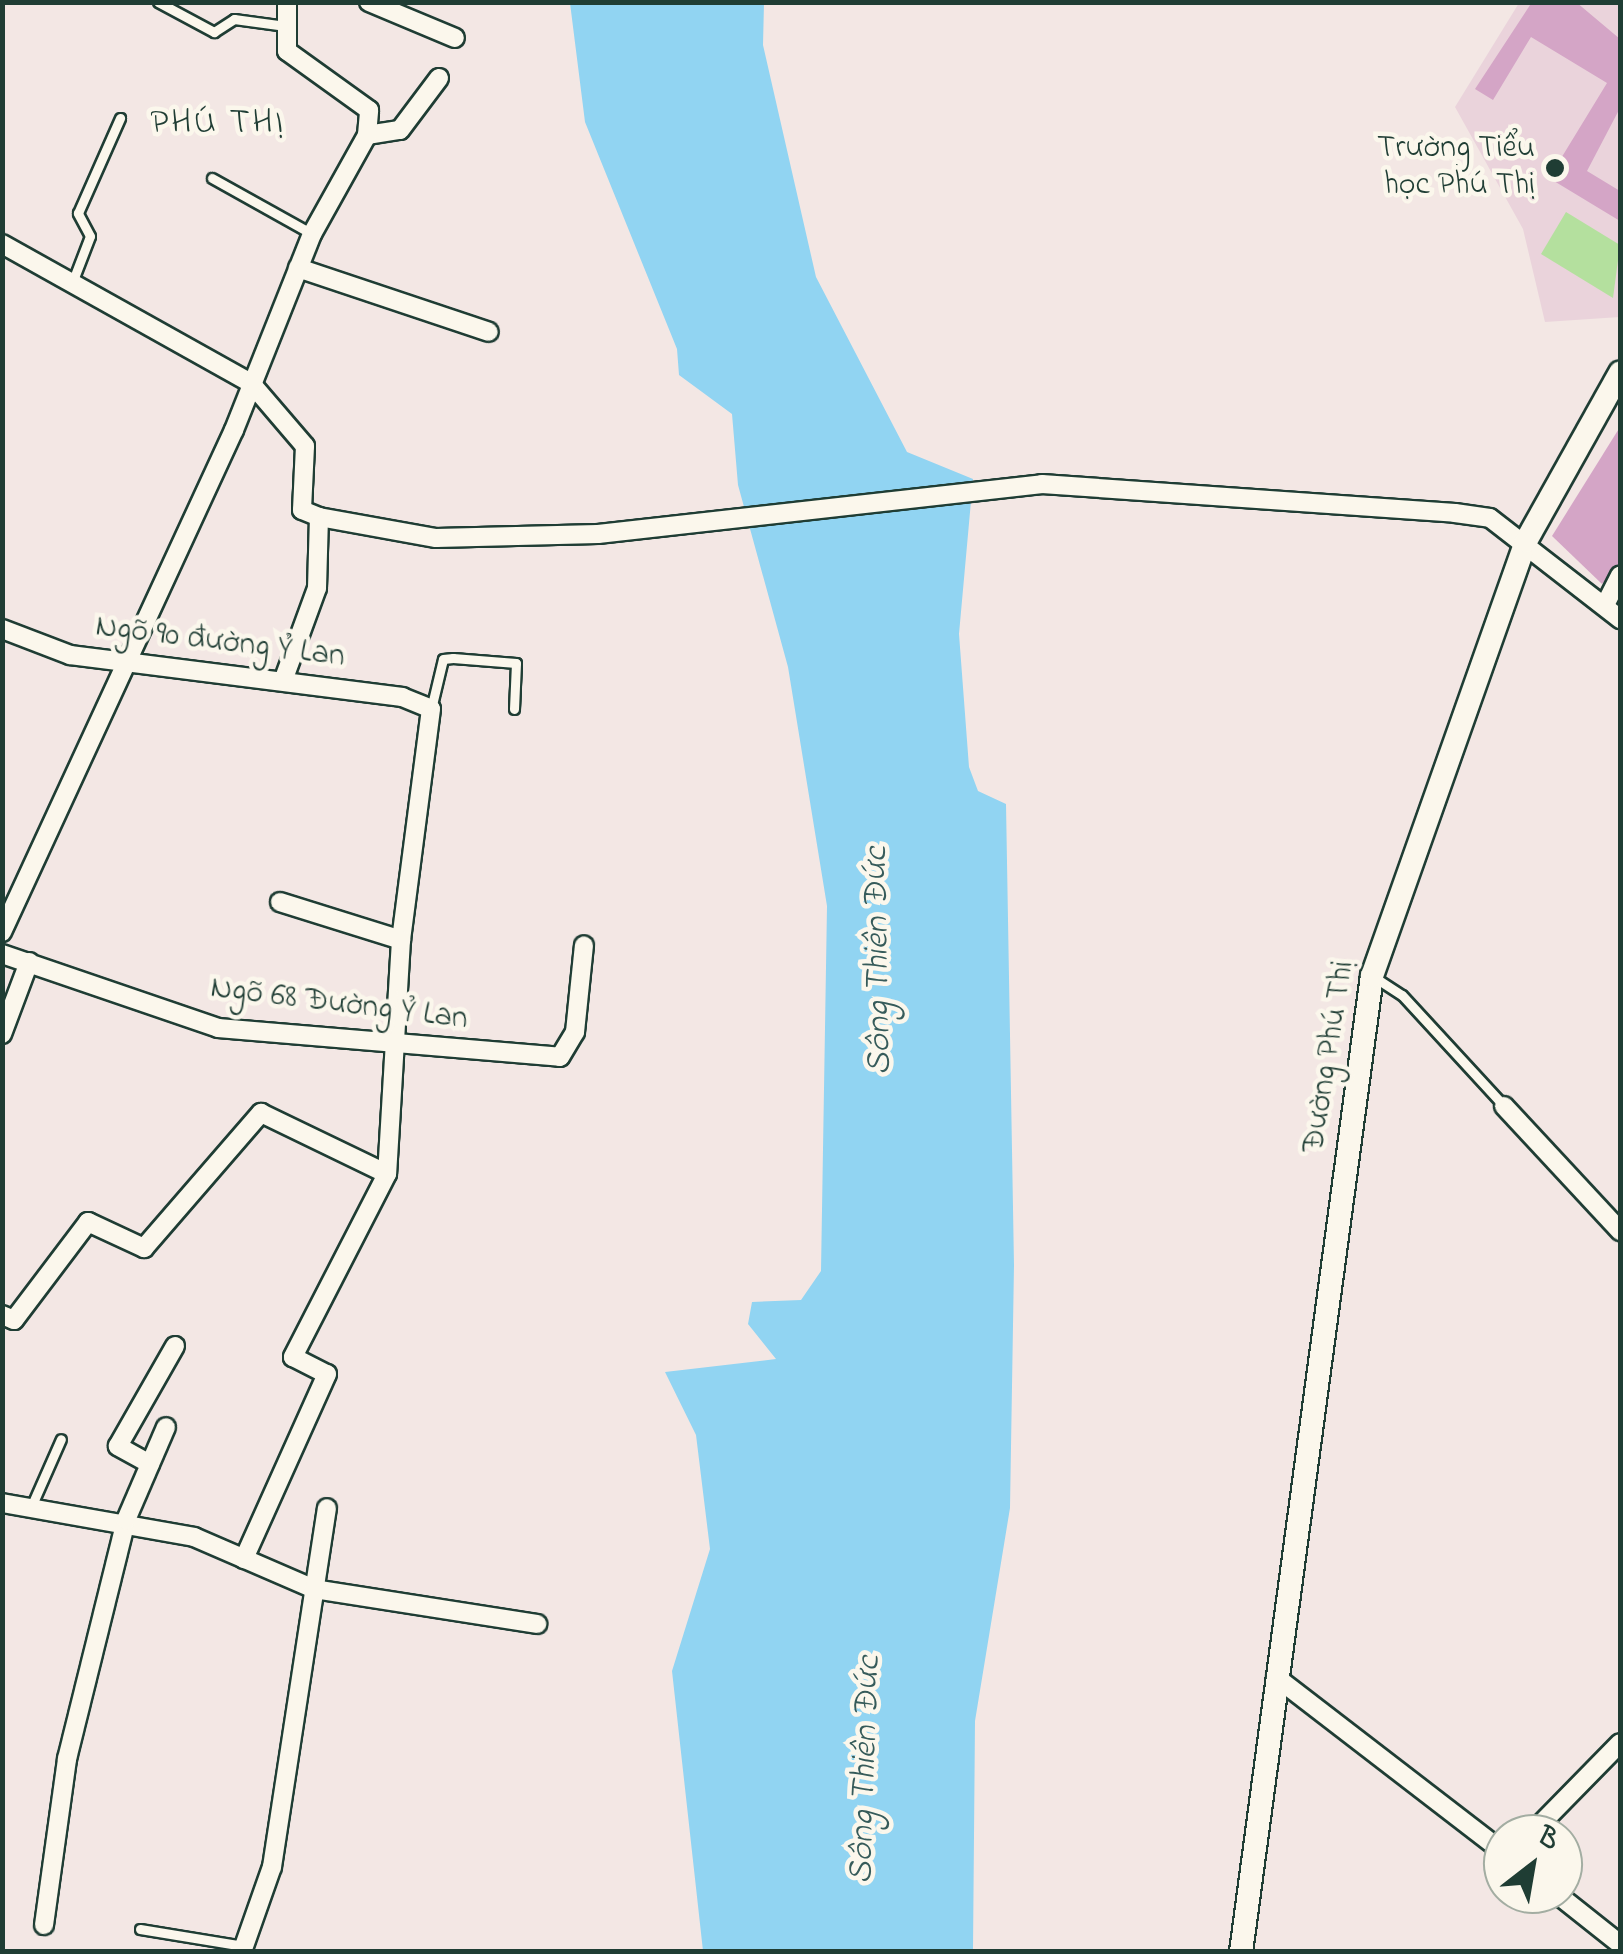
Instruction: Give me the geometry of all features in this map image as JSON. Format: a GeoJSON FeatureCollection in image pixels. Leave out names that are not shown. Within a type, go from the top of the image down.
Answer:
{"type":"FeatureCollection","features":[{"type":"Feature","properties":{"kind":"street"},"geometry":{"type":"LineString","coordinates":[[2,932],[127,663],[312,234],[368,135],[368,110],[287,51],[287,2]]}},
{"type":"Feature","properties":{"kind":"street"},"geometry":{"type":"LineString","coordinates":[[368,2],[455,38]]}},
{"type":"Feature","properties":{"kind":"street"},"geometry":{"type":"LineString","coordinates":[[368,135],[400,130],[439,78]]}},
{"type":"Feature","properties":{"kind":"street"},"geometry":{"type":"LineString","coordinates":[[2,244],[251,383],[305,446],[302,510],[319,518],[436,538],[598,534],[724,513],[1001,488],[1455,514],[1490,518],[1526,540],[1620,619]]}},
{"type":"Feature","properties":{"kind":"street"},"geometry":{"type":"LineString","coordinates":[[298,268],[489,332]]}},
{"type":"Feature","properties":{"kind":"street","name":"Đường Phú Thị"},"geometry":{"type":"LineString","coordinates":[[1242,1952],[1372,976],[1526,540],[1620,373]]}},
{"type":"Feature","properties":{"kind":"street"},"geometry":{"type":"LineString","coordinates":[[283,681],[318,588],[319,518]]}},
{"type":"Feature","properties":{"kind":"street"},"geometry":{"type":"LineString","coordinates":[[1606,605],[1620,576]]}},
{"type":"Feature","properties":{"kind":"street","name":"Ngõ 90 đường Ỷ Lan"},"geometry":{"type":"LineString","coordinates":[[2,629],[127,663],[283,681],[432,710]]}},
{"type":"Feature","properties":{"kind":"street"},"geometry":{"type":"LineString","coordinates":[[244,1559],[327,1374],[293,1357],[387,1174],[392,1039],[401,940],[432,710]]}},
{"type":"Feature","properties":{"kind":"street"},"geometry":{"type":"LineString","coordinates":[[280,902],[401,940]]}},
{"type":"Feature","properties":{"kind":"street","name":"Ngõ 68 Đường Ỷ Lan"},"geometry":{"type":"LineString","coordinates":[[2,954],[218,1028],[392,1039],[560,1057],[575,1032],[584,944]]}},
{"type":"Feature","properties":{"kind":"street"},"geometry":{"type":"LineString","coordinates":[[2,1034],[28,962]]}},
{"type":"Feature","properties":{"kind":"street"},"geometry":{"type":"LineString","coordinates":[[1504,1106],[1620,1231]]}},
{"type":"Feature","properties":{"kind":"street"},"geometry":{"type":"LineString","coordinates":[[2,1314],[14,1320],[88,1222],[144,1248],[261,1113],[387,1174]]}},
{"type":"Feature","properties":{"kind":"street"},"geometry":{"type":"LineString","coordinates":[[150,1464],[118,1446],[174,1346]]}},
{"type":"Feature","properties":{"kind":"street"},"geometry":{"type":"LineString","coordinates":[[44,1925],[67,1759],[126,1520],[166,1427]]}},
{"type":"Feature","properties":{"kind":"street"},"geometry":{"type":"LineString","coordinates":[[2,1503],[126,1520],[244,1559],[314,1590],[537,1624]]}},
{"type":"Feature","properties":{"kind":"street"},"geometry":{"type":"LineString","coordinates":[[243,1949],[272,1868],[327,1508]]}},
{"type":"Feature","properties":{"kind":"street"},"geometry":{"type":"LineString","coordinates":[[1276,1677],[1483,1837]]}},
{"type":"Feature","properties":{"kind":"street"},"geometry":{"type":"LineString","coordinates":[[1551,1814],[1620,1743]]}},
{"type":"Feature","properties":{"kind":"street"},"geometry":{"type":"LineString","coordinates":[[1582,1914],[1620,1944]]}},
{"type":"Feature","properties":{"kind":"lane"},"geometry":{"type":"LineString","coordinates":[[158,2],[214,32],[234,19],[286,26]]}},
{"type":"Feature","properties":{"kind":"lane"},"geometry":{"type":"LineString","coordinates":[[72,283],[90,236],[78,213],[120,118]]}},
{"type":"Feature","properties":{"kind":"lane"},"geometry":{"type":"LineString","coordinates":[[212,178],[312,234]]}},
{"type":"Feature","properties":{"kind":"lane"},"geometry":{"type":"LineString","coordinates":[[432,710],[443,659],[453,658],[516,663],[514,709]]}},
{"type":"Feature","properties":{"kind":"lane"},"geometry":{"type":"LineString","coordinates":[[1372,976],[1402,995],[1504,1106]]}},
{"type":"Feature","properties":{"kind":"lane"},"geometry":{"type":"LineString","coordinates":[[31,1507],[61,1440]]}},
{"type":"Feature","properties":{"kind":"lane"},"geometry":{"type":"LineString","coordinates":[[140,1929],[243,1949]]}},
{"type":"Feature","properties":{"kind":"shaded area","name":"Trường Tiểu học Phú Thị"},"geometry":{"type":"Polygon","coordinates":[[[1519,3],[1620,3],[1620,317],[1545,322],[1523,229],[1455,107],[1519,3]]]}},
{"type":"Feature","properties":{"kind":"green space"},"geometry":{"type":"Polygon","coordinates":[[[1566,212],[1620,245],[1613,298],[1541,254],[1566,212]]]}},
{"type":"Feature","properties":{"kind":"water","name":"Sông Thiên Đức"},"geometry":{"type":"Polygon","coordinates":[[[570,3],[764,3],[763,45],[816,277],[907,452],[973,479],[959,634],[969,767],[978,791],[1006,804],[1014,1265],[1010,1508],[975,1721],[973,1951],[703,1951],[672,1671],[710,1549],[696,1435],[665,1372],[776,1359],[748,1324],[752,1302],[801,1300],[821,1271],[827,906],[788,667],[738,485],[732,414],[679,375],[677,349],[585,122],[570,3]]]}},
{"type":"Feature","properties":{"kind":"building"},"geometry":{"type":"Polygon","coordinates":[[[1532,2],[1576,2],[1620,39],[1620,108],[1587,171],[1620,191],[1620,221],[1549,178],[1607,83],[1531,37],[1493,100],[1475,89],[1532,2]]]}},
{"type":"Feature","properties":{"kind":"building"},"geometry":{"type":"Polygon","coordinates":[[[1620,427],[1620,564],[1602,584],[1552,536],[1620,427]]]}},
{"type":"Feature","properties":{"kind":"place","name":"Trường Tiểu học Phú Thị"},"geometry":{"type":"Point","coordinates":[1555,168]}},
{"type":"Feature","properties":{"kind":"district","name":"PHÚ THỊ"},"geometry":{"type":"Point","coordinates":[218,124]}}]}
